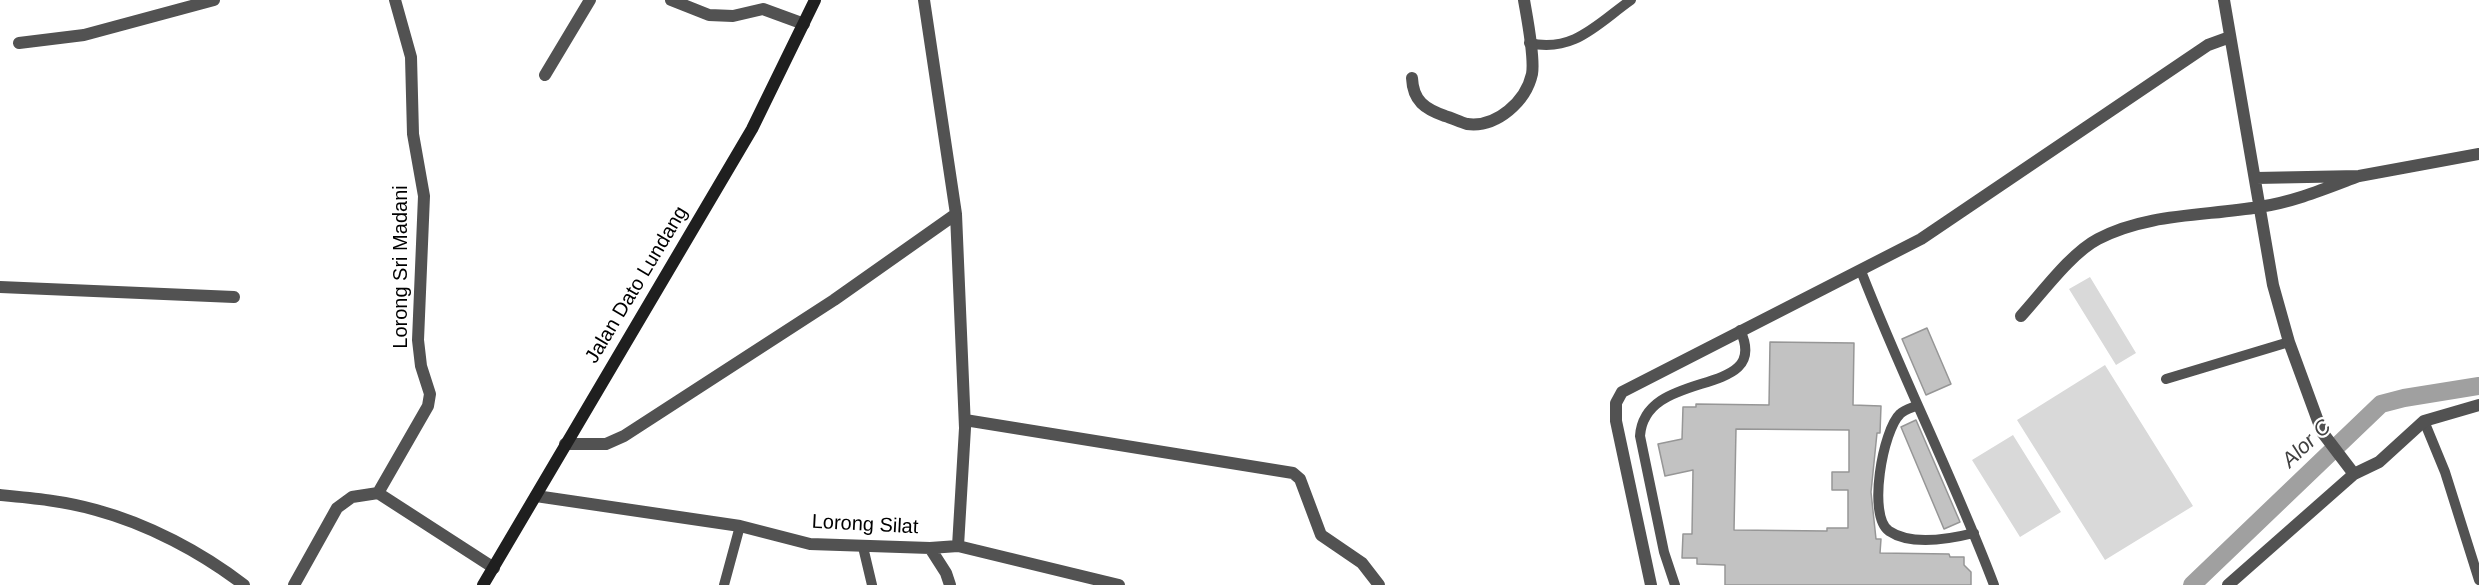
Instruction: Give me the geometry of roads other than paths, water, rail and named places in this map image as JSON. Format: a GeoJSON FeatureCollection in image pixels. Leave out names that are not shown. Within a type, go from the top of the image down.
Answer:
{"type":"FeatureCollection","features":[{"type":"Feature","properties":{"kind":"main road","name":"Jalan Dato Lundang"},"geometry":{"type":"LineString","coordinates":[[483,585],[752,129],[815,0]]}},
{"type":"Feature","properties":{"kind":"street"},"geometry":{"type":"LineString","coordinates":[[19,43],[84,35],[214,0]]}},
{"type":"Feature","properties":{"kind":"street","name":"Lorong Sri Madani"},"geometry":{"type":"LineString","coordinates":[[378,493],[428,406],[430,394],[421,366],[418,340],[424,196],[413,134],[411,57],[395,0]]}},
{"type":"Feature","properties":{"kind":"street"},"geometry":{"type":"LineString","coordinates":[[545,75],[590,0]]}},
{"type":"Feature","properties":{"kind":"street"},"geometry":{"type":"LineString","coordinates":[[670,0],[709,15],[733,16],[763,9],[804,24]]}},
{"type":"Feature","properties":{"kind":"street"},"geometry":{"type":"LineString","coordinates":[[924,0],[956,214],[965,420],[958,546]]}},
{"type":"Feature","properties":{"kind":"street"},"geometry":{"type":"LineString","coordinates":[[1412,78],[1416,98],[1427,110],[1469,124],[1491,120],[1511,110],[1526,92],[1532,72],[1524,0]]}},
{"type":"Feature","properties":{"kind":"street"},"geometry":{"type":"LineString","coordinates":[[2224,0],[2273,285],[2289,342],[2322,432],[2351,470]]}},
{"type":"Feature","properties":{"kind":"street"},"geometry":{"type":"LineString","coordinates":[[1651,585],[1616,421],[1616,403],[1622,392],[1921,239],[2107,110],[2208,45],[2230,37]]}},
{"type":"Feature","properties":{"kind":"street"},"geometry":{"type":"LineString","coordinates":[[2256,178],[2359,176],[2479,154]]}},
{"type":"Feature","properties":{"kind":"street"},"geometry":{"type":"LineString","coordinates":[[2021,316],[2076,256],[2097,239],[2124,228],[2193,214],[2259,207],[2315,193],[2359,176]]}},
{"type":"Feature","properties":{"kind":"street"},"geometry":{"type":"LineString","coordinates":[[565,444],[606,444],[624,436],[834,300],[956,214]]}},
{"type":"Feature","properties":{"kind":"street"},"geometry":{"type":"LineString","coordinates":[[0,287],[234,297]]}},
{"type":"Feature","properties":{"kind":"street"},"geometry":{"type":"LineString","coordinates":[[2228,585],[2351,470],[2379,462],[2424,420],[2479,405]]}},
{"type":"Feature","properties":{"kind":"street"},"geometry":{"type":"LineString","coordinates":[[965,420],[1293,473],[1300,479],[1321,535],[1362,563],[1379,585]]}},
{"type":"Feature","properties":{"kind":"street"},"geometry":{"type":"LineString","coordinates":[[294,585],[337,508],[352,497],[378,493],[494,568]]}},
{"type":"Feature","properties":{"kind":"street"},"geometry":{"type":"LineString","coordinates":[[0,495],[94,509],[139,523],[226,571],[244,585]]}},
{"type":"Feature","properties":{"kind":"street","name":"Lorong Silat"},"geometry":{"type":"LineString","coordinates":[[536,496],[740,526],[810,544],[930,548],[958,546],[1119,585]]}},
{"type":"Feature","properties":{"kind":"street"},"geometry":{"type":"LineString","coordinates":[[930,548],[946,573],[950,585]]}},
{"type":"Feature","properties":{"kind":"lane"},"geometry":{"type":"LineString","coordinates":[[1529,43],[1554,46],[1572,42],[1631,0]]}},
{"type":"Feature","properties":{"kind":"lane"},"geometry":{"type":"LineString","coordinates":[[1861,271],[1916,406],[1974,533],[1994,585]]}},
{"type":"Feature","properties":{"kind":"lane"},"geometry":{"type":"LineString","coordinates":[[1675,585],[1661,541],[1640,426],[1648,413],[1661,401],[1695,384],[1738,370],[1745,362],[1747,346],[1740,330]]}},
{"type":"Feature","properties":{"kind":"lane"},"geometry":{"type":"LineString","coordinates":[[2166,379],[2289,342]]}},
{"type":"Feature","properties":{"kind":"lane"},"geometry":{"type":"LineString","coordinates":[[1916,406],[1901,412],[1890,433],[1882,459],[1879,515],[1887,530],[1904,536],[1935,539],[1974,533]]}},
{"type":"Feature","properties":{"kind":"lane"},"geometry":{"type":"LineString","coordinates":[[2424,420],[2445,472],[2479,580]]}},
{"type":"Feature","properties":{"kind":"lane"},"geometry":{"type":"LineString","coordinates":[[724,585],[740,526]]}},
{"type":"Feature","properties":{"kind":"lane"},"geometry":{"type":"LineString","coordinates":[[863,547],[872,585]]}},
{"type":"Feature","properties":{"kind":"waterway","name":"Alor C"},"geometry":{"type":"LineString","coordinates":[[2192,585],[2381,404],[2479,386]]}}]}
